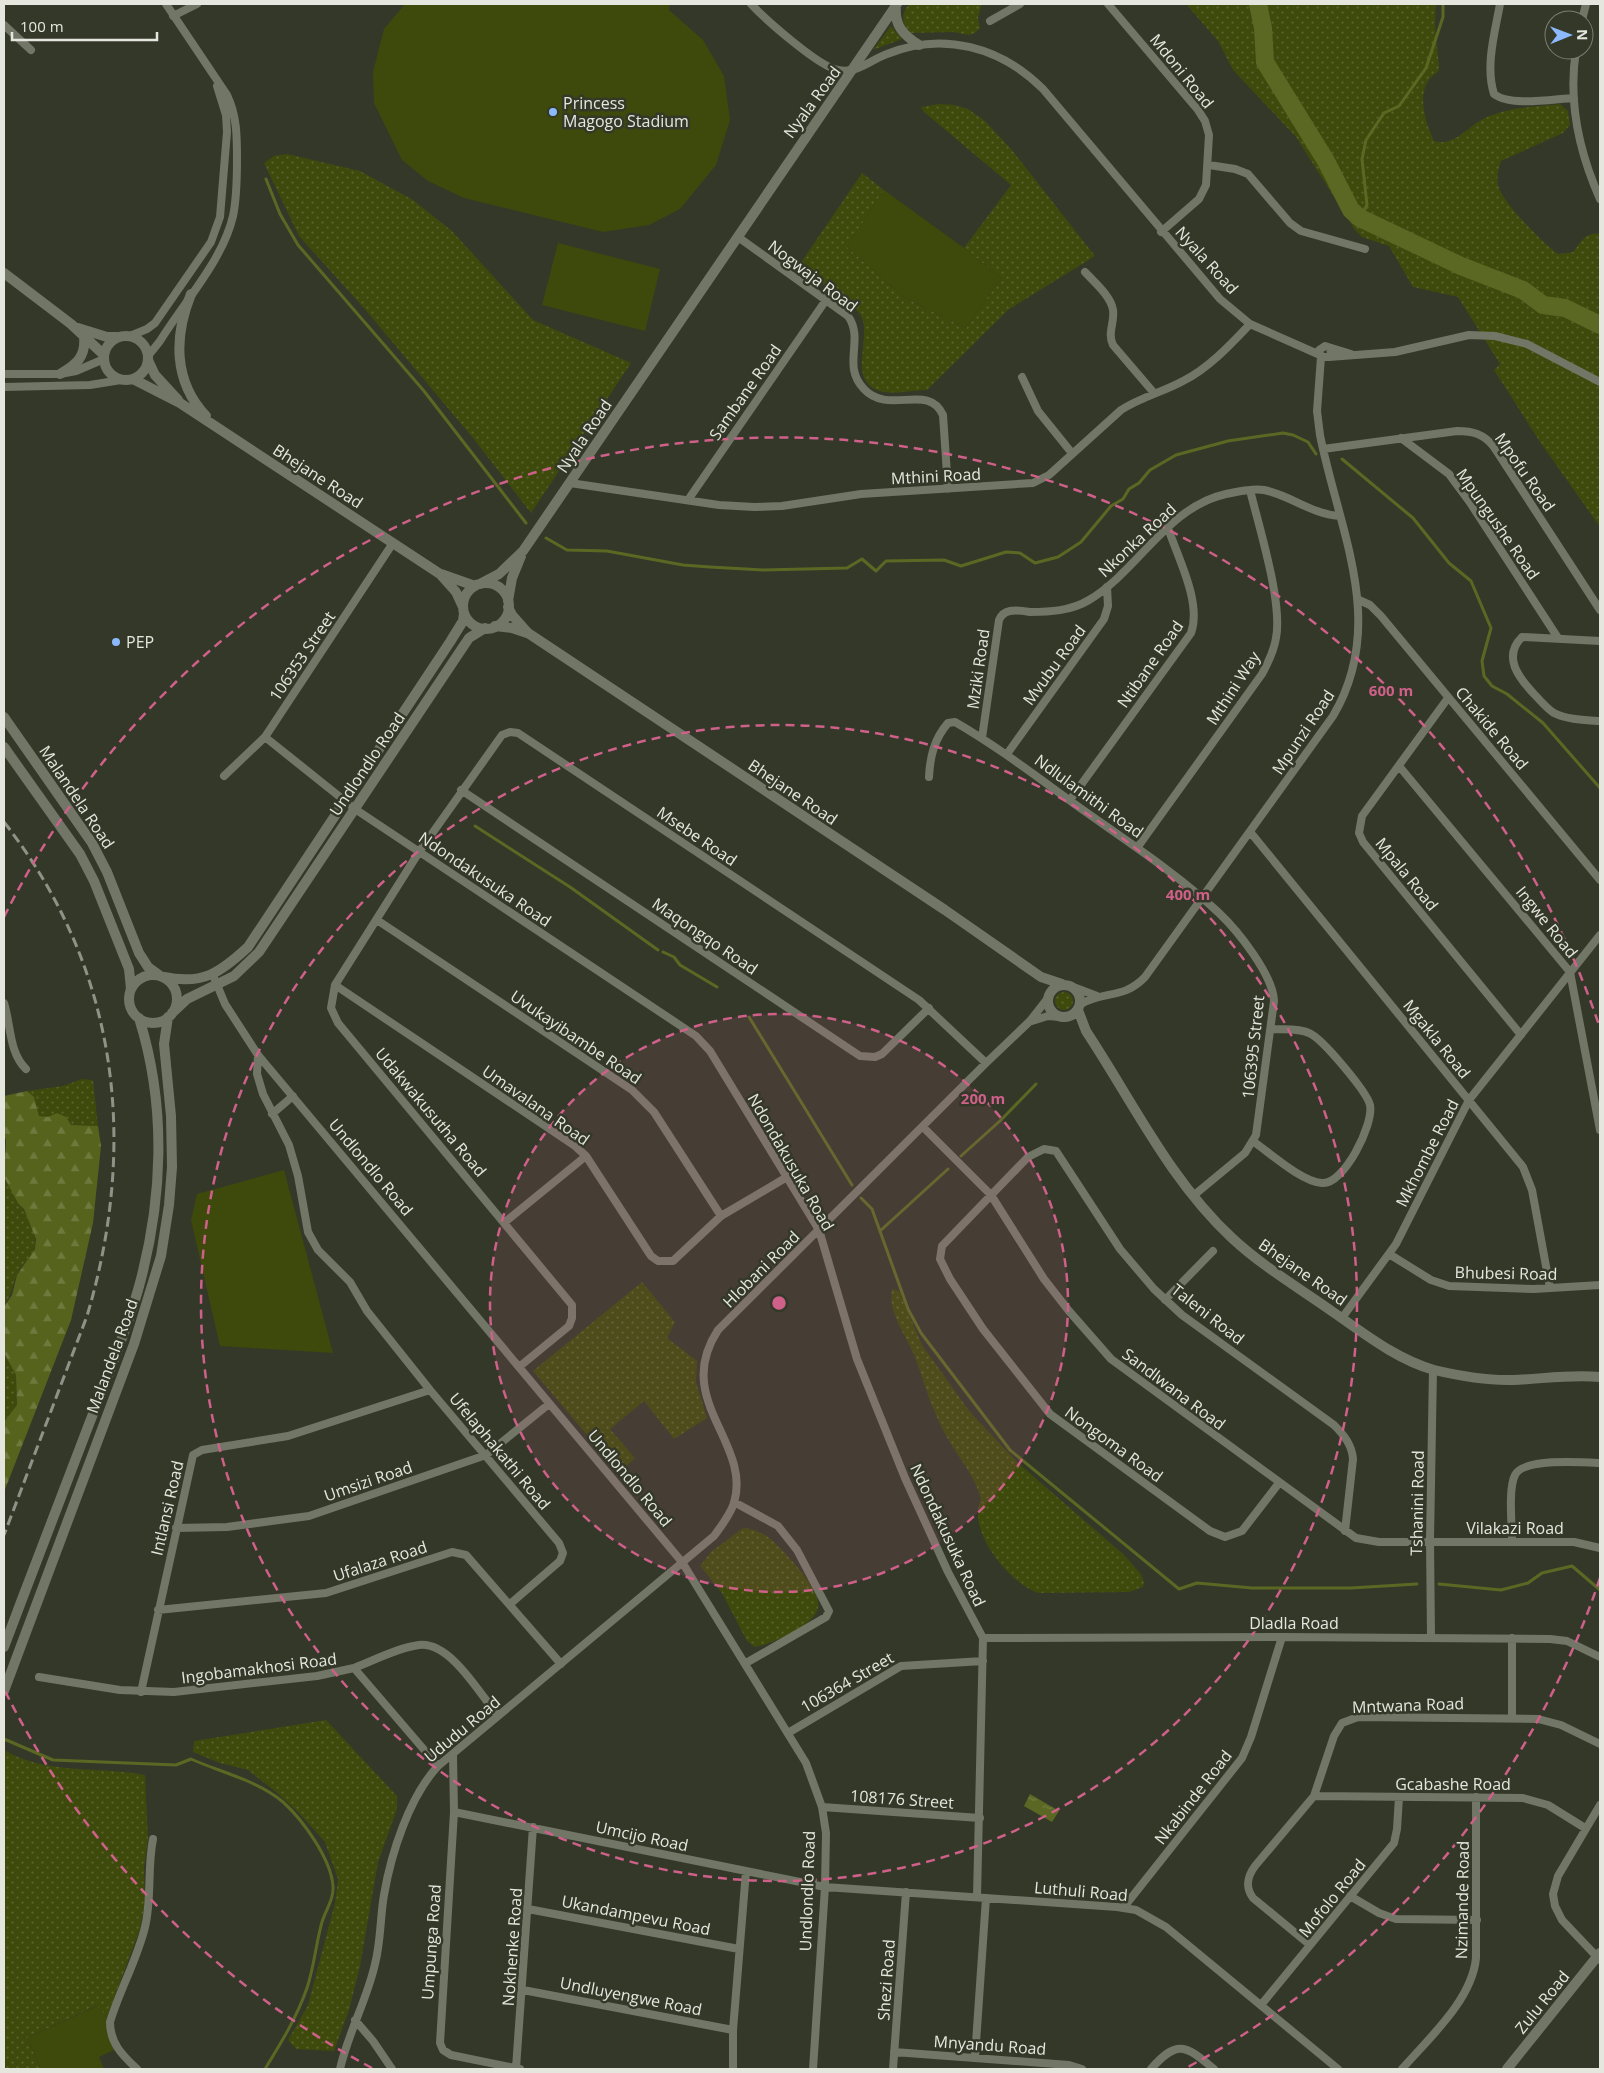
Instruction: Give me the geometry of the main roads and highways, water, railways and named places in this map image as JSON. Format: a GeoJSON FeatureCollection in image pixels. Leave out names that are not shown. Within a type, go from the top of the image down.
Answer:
{"type":"FeatureCollection","features":[{"type":"Feature","properties":{"kind":"main road"},"geometry":{"type":"LineString","coordinates":[[896,4],[895,15],[900,29],[919,44]]}},
{"type":"Feature","properties":{"kind":"main road","name":"Nyala Road"},"geometry":{"type":"LineString","coordinates":[[477,585],[499,574],[523,551],[896,4]]}},
{"type":"Feature","properties":{"kind":"main road"},"geometry":{"type":"LineString","coordinates":[[4,273],[71,324],[104,357],[109,373],[121,380],[132,380],[145,370],[148,358],[142,342],[130,336],[118,337],[92,334],[71,324]]}},
{"type":"Feature","properties":{"kind":"main road"},"geometry":{"type":"LineString","coordinates":[[191,294],[180,330],[180,372],[198,408],[216,427]]}},
{"type":"Feature","properties":{"kind":"main road"},"geometry":{"type":"LineString","coordinates":[[60,374],[80,360],[85,346],[84,337]]}},
{"type":"Feature","properties":{"kind":"main road"},"geometry":{"type":"LineString","coordinates":[[104,357],[107,346],[118,337]]}},
{"type":"Feature","properties":{"kind":"main road","name":"Bhejane Road"},"geometry":{"type":"LineString","coordinates":[[148,358],[154,375],[180,403]]}},
{"type":"Feature","properties":{"kind":"main road","name":"Bhejane Road"},"geometry":{"type":"LineString","coordinates":[[132,380],[180,403],[440,574],[456,592],[464,610]]}},
{"type":"Feature","properties":{"kind":"main road","name":"Nyala Road"},"geometry":{"type":"LineString","coordinates":[[508,604],[512,578],[523,551]]}},
{"type":"Feature","properties":{"kind":"main road","name":"Bhejane Road"},"geometry":{"type":"LineString","coordinates":[[440,574],[477,585]]}},
{"type":"Feature","properties":{"kind":"main road"},"geometry":{"type":"LineString","coordinates":[[477,585],[498,586],[508,604],[503,620],[490,627],[470,622],[464,610],[466,595],[477,585]]}},
{"type":"Feature","properties":{"kind":"main road","name":"Bhejane Road"},"geometry":{"type":"LineString","coordinates":[[508,604],[512,615],[528,633],[945,910],[1041,977],[1062,984]]}},
{"type":"Feature","properties":{"kind":"main road","name":"Undlondlo Road"},"geometry":{"type":"LineString","coordinates":[[161,976],[194,980],[213,975],[229,965],[248,947],[454,636],[463,621],[464,610]]}},
{"type":"Feature","properties":{"kind":"main road","name":"Bhejane Road"},"geometry":{"type":"LineString","coordinates":[[490,627],[512,628],[528,633]]}},
{"type":"Feature","properties":{"kind":"main road","name":"Undlondlo Road"},"geometry":{"type":"LineString","coordinates":[[170,1015],[187,999],[234,976],[259,952],[469,638],[490,627]]}},
{"type":"Feature","properties":{"kind":"main road","name":"Malandela Road"},"geometry":{"type":"LineString","coordinates":[[4,717],[92,843],[107,872],[140,953],[148,967],[161,976]]}},
{"type":"Feature","properties":{"kind":"main road","name":"Malandela Road"},"geometry":{"type":"LineString","coordinates":[[4,747],[80,854],[94,881],[129,969],[131,989]]}},
{"type":"Feature","properties":{"kind":"main road"},"geometry":{"type":"LineString","coordinates":[[161,976],[172,984],[176,994],[176,1004],[170,1015],[150,1022],[139,1018],[131,1008],[131,989],[142,977],[161,976]]}},
{"type":"Feature","properties":{"kind":"main road","name":"Bhejane Road"},"geometry":{"type":"LineString","coordinates":[[1041,977],[1049,996]]}},
{"type":"Feature","properties":{"kind":"main road"},"geometry":{"type":"LineString","coordinates":[[1062,984],[1076,988],[1080,996],[1079,1007],[1064,1017],[1050,1009],[1049,996],[1055,988],[1062,984]]}},
{"type":"Feature","properties":{"kind":"main road","name":"Bhejane Road"},"geometry":{"type":"LineString","coordinates":[[1079,1007],[1086,1031],[1164,1157],[1193,1196],[1232,1238],[1248,1252],[1373,1341],[1401,1356],[1433,1369],[1484,1379],[1600,1377]]}},
{"type":"Feature","properties":{"kind":"main road","name":"Malandela Road"},"geometry":{"type":"LineString","coordinates":[[4,1691],[134,1344],[161,1256],[166,1233],[172,1167],[171,1116],[164,1044],[170,1015]]}},
{"type":"Feature","properties":{"kind":"main road","name":"Bhejane Road"},"geometry":{"type":"LineString","coordinates":[[1064,1017],[1086,1031]]}},
{"type":"Feature","properties":{"kind":"main road","name":"Malandela Road"},"geometry":{"type":"LineString","coordinates":[[4,1647],[119,1345],[137,1290],[149,1243],[156,1189],[158,1123],[152,1064],[139,1018]]}},
{"type":"Feature","properties":{"kind":"main road","name":"Zulu Road"},"geometry":{"type":"LineString","coordinates":[[1509,2069],[1599,1957]]}},
{"type":"Feature","properties":{"kind":"water"},"geometry":{"type":"Polygon","coordinates":[[[1030,1794],[1059,1811],[1052,1822],[1024,1806],[1030,1794]]]}},
{"type":"Feature","properties":{"kind":"waterway"},"geometry":{"type":"LineString","coordinates":[[1258,4],[1263,28],[1265,62],[1326,161],[1351,210],[1360,218],[1461,266],[1523,290],[1543,305],[1565,308],[1600,325]]}},
{"type":"Feature","properties":{"kind":"waterway"},"geometry":{"type":"LineString","coordinates":[[1360,218],[1367,205],[1362,159],[1366,140],[1384,113],[1399,106],[1426,68],[1443,17],[1443,4]]}},
{"type":"Feature","properties":{"kind":"waterway"},"geometry":{"type":"LineString","coordinates":[[266,179],[280,214],[298,245],[424,391],[526,523]]}},
{"type":"Feature","properties":{"kind":"waterway"},"geometry":{"type":"LineString","coordinates":[[546,538],[567,550],[607,551],[683,565],[763,570],[847,568],[862,559],[876,571],[886,561],[944,560],[961,566],[1006,552],[1020,553],[1035,563],[1058,557],[1081,542],[1111,506],[1123,499],[1129,489],[1139,483],[1150,470],[1176,455],[1228,441],[1283,433],[1293,435],[1308,442],[1316,454]]}},
{"type":"Feature","properties":{"kind":"waterway"},"geometry":{"type":"LineString","coordinates":[[1342,459],[1413,518],[1449,563],[1471,581],[1491,628],[1482,661],[1484,676],[1492,686],[1507,694],[1543,723],[1600,788]]}},
{"type":"Feature","properties":{"kind":"waterway"},"geometry":{"type":"LineString","coordinates":[[475,826],[570,887],[658,950]]}},
{"type":"Feature","properties":{"kind":"waterway"},"geometry":{"type":"LineString","coordinates":[[663,952],[674,957],[680,965],[717,987]]}},
{"type":"Feature","properties":{"kind":"waterway"},"geometry":{"type":"LineString","coordinates":[[749,1017],[852,1185]]}},
{"type":"Feature","properties":{"kind":"waterway"},"geometry":{"type":"LineString","coordinates":[[961,1156],[1001,1120],[1036,1084]]}},
{"type":"Feature","properties":{"kind":"waterway"},"geometry":{"type":"LineString","coordinates":[[880,1231],[948,1169]]}},
{"type":"Feature","properties":{"kind":"waterway"},"geometry":{"type":"LineString","coordinates":[[861,1198],[872,1209],[908,1309],[921,1333],[1010,1450],[1179,1589],[1197,1583],[1252,1588],[1351,1588],[1417,1584]]}},
{"type":"Feature","properties":{"kind":"waterway"},"geometry":{"type":"LineString","coordinates":[[1439,1584],[1501,1590],[1528,1583],[1542,1573],[1572,1566],[1600,1590]]}},
{"type":"Feature","properties":{"kind":"waterway"},"geometry":{"type":"LineString","coordinates":[[4,1739],[53,1760],[176,1765],[191,1759],[263,1788],[283,1802],[307,1829],[322,1852],[331,1875],[333,1891],[322,1922],[303,1999],[288,2030],[265,2069]]}},
{"type":"Feature","properties":{"kind":"railway"},"geometry":{"type":"LineString","coordinates":[[4,822],[42,878],[72,936],[94,997],[108,1058],[114,1122],[112,1186],[103,1251],[87,1316],[4,1535]]}},
{"type":"Feature","properties":{"kind":"place","name":"Princess Magogo Stadium"},"geometry":{"type":"Point","coordinates":[553,112]}},
{"type":"Feature","properties":{"kind":"place","name":"PEP"},"geometry":{"type":"Point","coordinates":[116,642]}}]}
